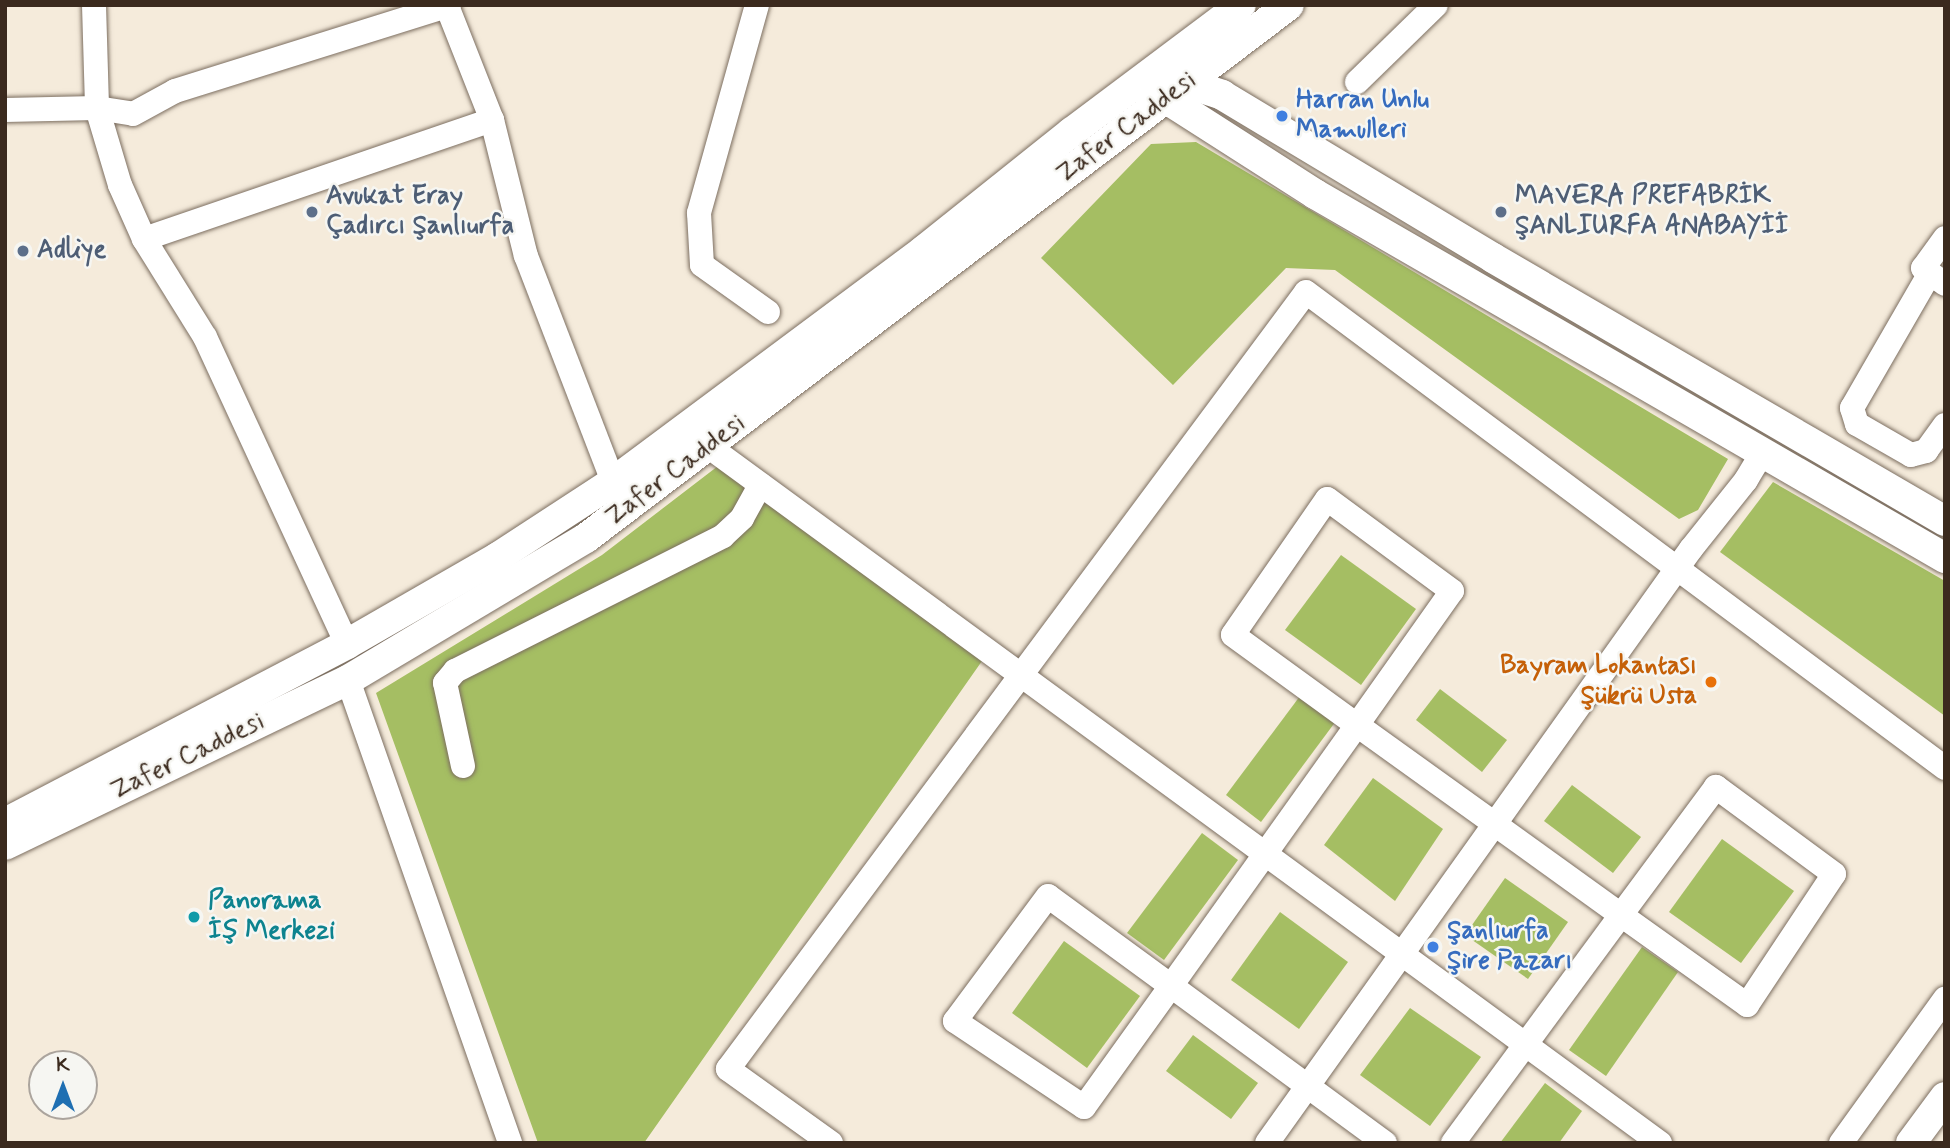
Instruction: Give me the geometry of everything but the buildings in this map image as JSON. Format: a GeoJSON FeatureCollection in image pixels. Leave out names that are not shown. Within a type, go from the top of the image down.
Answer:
{"type":"FeatureCollection","features":[{"type":"Feature","properties":{"kind":"main road","name":"Zafer Caddesi"},"geometry":{"type":"LineString","coordinates":[[5,823],[347,645],[498,557],[613,482],[924,250],[1139,80],[1241,5]]}},
{"type":"Feature","properties":{"kind":"main road","name":"Zafer Caddesi"},"geometry":{"type":"LineString","coordinates":[[5,845],[348,680],[586,538],[1289,5]]}},
{"type":"Feature","properties":{"kind":"main road"},"geometry":{"type":"LineString","coordinates":[[1165,61],[1176,91],[1315,194],[1945,558]]}},
{"type":"Feature","properties":{"kind":"main road"},"geometry":{"type":"LineString","coordinates":[[1139,80],[1176,91],[1223,95],[1493,258],[1941,512]]}},
{"type":"Feature","properties":{"kind":"main road"},"geometry":{"type":"LineString","coordinates":[[1911,1143],[1945,1097]]}},
{"type":"Feature","properties":{"kind":"street"},"geometry":{"type":"LineString","coordinates":[[94,5],[97,108],[120,185],[144,239],[205,337],[347,645]]}},
{"type":"Feature","properties":{"kind":"street"},"geometry":{"type":"LineString","coordinates":[[757,5],[699,213],[702,265],[768,312]]}},
{"type":"Feature","properties":{"kind":"street"},"geometry":{"type":"LineString","coordinates":[[1357,82],[1436,5]]}},
{"type":"Feature","properties":{"kind":"street"},"geometry":{"type":"LineString","coordinates":[[5,110],[97,108],[133,114],[176,91],[448,6],[492,120],[526,256],[613,482]]}},
{"type":"Feature","properties":{"kind":"street"},"geometry":{"type":"LineString","coordinates":[[144,239],[492,120]]}},
{"type":"Feature","properties":{"kind":"street"},"geometry":{"type":"LineString","coordinates":[[1945,238],[1923,268],[1937,279],[1852,408],[1857,424],[1911,455],[1926,450],[1945,425]]}},
{"type":"Feature","properties":{"kind":"street"},"geometry":{"type":"LineString","coordinates":[[831,1143],[728,1069],[1306,292],[1945,768]]}},
{"type":"Feature","properties":{"kind":"street"},"geometry":{"type":"LineString","coordinates":[[708,446],[1660,1143]]}},
{"type":"Feature","properties":{"kind":"street"},"geometry":{"type":"LineString","coordinates":[[1267,1143],[1762,453]]}},
{"type":"Feature","properties":{"kind":"street"},"geometry":{"type":"LineString","coordinates":[[463,766],[445,683],[454,671],[723,536],[742,518],[760,485]]}},
{"type":"Feature","properties":{"kind":"street"},"geometry":{"type":"LineString","coordinates":[[1385,1143],[1308,1086],[1171,986],[1048,896],[955,1021],[1084,1107],[1171,986],[1357,725],[1452,591],[1327,499],[1233,635],[1357,725],[1621,915],[1747,1005],[1834,874],[1716,787],[1621,915],[1453,1143]]}},
{"type":"Feature","properties":{"kind":"street"},"geometry":{"type":"LineString","coordinates":[[348,680],[510,1143]]}},
{"type":"Feature","properties":{"kind":"street"},"geometry":{"type":"LineString","coordinates":[[1840,1143],[1945,999]]}},
{"type":"Feature","properties":{"kind":"green space"},"geometry":{"type":"Polygon","coordinates":[[[1196,142],[1728,459],[1698,510],[1679,519],[1335,270],[1286,268],[1173,385],[1041,258],[1151,144],[1196,142]]]}},
{"type":"Feature","properties":{"kind":"green space"},"geometry":{"type":"Polygon","coordinates":[[[718,466],[982,661],[644,1143],[538,1143],[376,693],[602,555],[718,466]]]}},
{"type":"Feature","properties":{"kind":"green space"},"geometry":{"type":"Polygon","coordinates":[[[1773,482],[1945,581],[1945,716],[1720,552],[1773,482]]]}},
{"type":"Feature","properties":{"kind":"green space"},"geometry":{"type":"Polygon","coordinates":[[[1341,555],[1416,609],[1361,685],[1285,630],[1341,555]]]}},
{"type":"Feature","properties":{"kind":"green space"},"geometry":{"type":"Polygon","coordinates":[[[1440,689],[1507,740],[1482,772],[1416,720],[1440,689]]]}},
{"type":"Feature","properties":{"kind":"green space"},"geometry":{"type":"Polygon","coordinates":[[[1300,696],[1336,721],[1261,822],[1226,795],[1300,696]]]}},
{"type":"Feature","properties":{"kind":"green space"},"geometry":{"type":"Polygon","coordinates":[[[1373,778],[1443,829],[1395,901],[1324,845],[1373,778]]]}},
{"type":"Feature","properties":{"kind":"green space"},"geometry":{"type":"Polygon","coordinates":[[[1572,785],[1641,837],[1613,873],[1544,821],[1572,785]]]}},
{"type":"Feature","properties":{"kind":"green space"},"geometry":{"type":"Polygon","coordinates":[[[1202,833],[1238,860],[1164,960],[1127,933],[1202,833]]]}},
{"type":"Feature","properties":{"kind":"green space"},"geometry":{"type":"Polygon","coordinates":[[[1722,839],[1794,891],[1741,963],[1669,912],[1722,839]]]}},
{"type":"Feature","properties":{"kind":"green space"},"geometry":{"type":"Polygon","coordinates":[[[1505,878],[1568,922],[1528,979],[1465,935],[1505,878]]]}},
{"type":"Feature","properties":{"kind":"green space"},"geometry":{"type":"Polygon","coordinates":[[[1280,912],[1348,962],[1299,1029],[1231,980],[1280,912]]]}},
{"type":"Feature","properties":{"kind":"green space"},"geometry":{"type":"Polygon","coordinates":[[[1064,941],[1140,996],[1087,1068],[1012,1013],[1064,941]]]}},
{"type":"Feature","properties":{"kind":"green space"},"geometry":{"type":"Polygon","coordinates":[[[1642,947],[1678,972],[1606,1076],[1569,1050],[1642,947]]]}},
{"type":"Feature","properties":{"kind":"green space"},"geometry":{"type":"Polygon","coordinates":[[[1410,1008],[1481,1057],[1430,1126],[1360,1075],[1410,1008]]]}},
{"type":"Feature","properties":{"kind":"green space"},"geometry":{"type":"Polygon","coordinates":[[[1193,1035],[1258,1083],[1231,1119],[1166,1071],[1193,1035]]]}},
{"type":"Feature","properties":{"kind":"green space"},"geometry":{"type":"Polygon","coordinates":[[[1545,1083],[1582,1111],[1559,1143],[1500,1143],[1545,1083]]]}},
{"type":"Feature","properties":{"kind":"place","name":"Harran Unlu Mamulleri"},"geometry":{"type":"Point","coordinates":[1282,116]}},
{"type":"Feature","properties":{"kind":"place","name":"Avukat Eray Çadırcı Şanlıurfa"},"geometry":{"type":"Point","coordinates":[312,212]}},
{"type":"Feature","properties":{"kind":"place","name":"MAVERA PREFABRİK ŞANLIURFA ANABAYİİ"},"geometry":{"type":"Point","coordinates":[1501,212]}},
{"type":"Feature","properties":{"kind":"place","name":"Adliye"},"geometry":{"type":"Point","coordinates":[23,251]}},
{"type":"Feature","properties":{"kind":"place","name":"Bayram Lokantası Şükrü Usta"},"geometry":{"type":"Point","coordinates":[1711,682]}},
{"type":"Feature","properties":{"kind":"place","name":"Panorama İş Merkezi"},"geometry":{"type":"Point","coordinates":[194,917]}},
{"type":"Feature","properties":{"kind":"place","name":"Şanlıurfa Şire Pazarı"},"geometry":{"type":"Point","coordinates":[1433,947]}}]}
